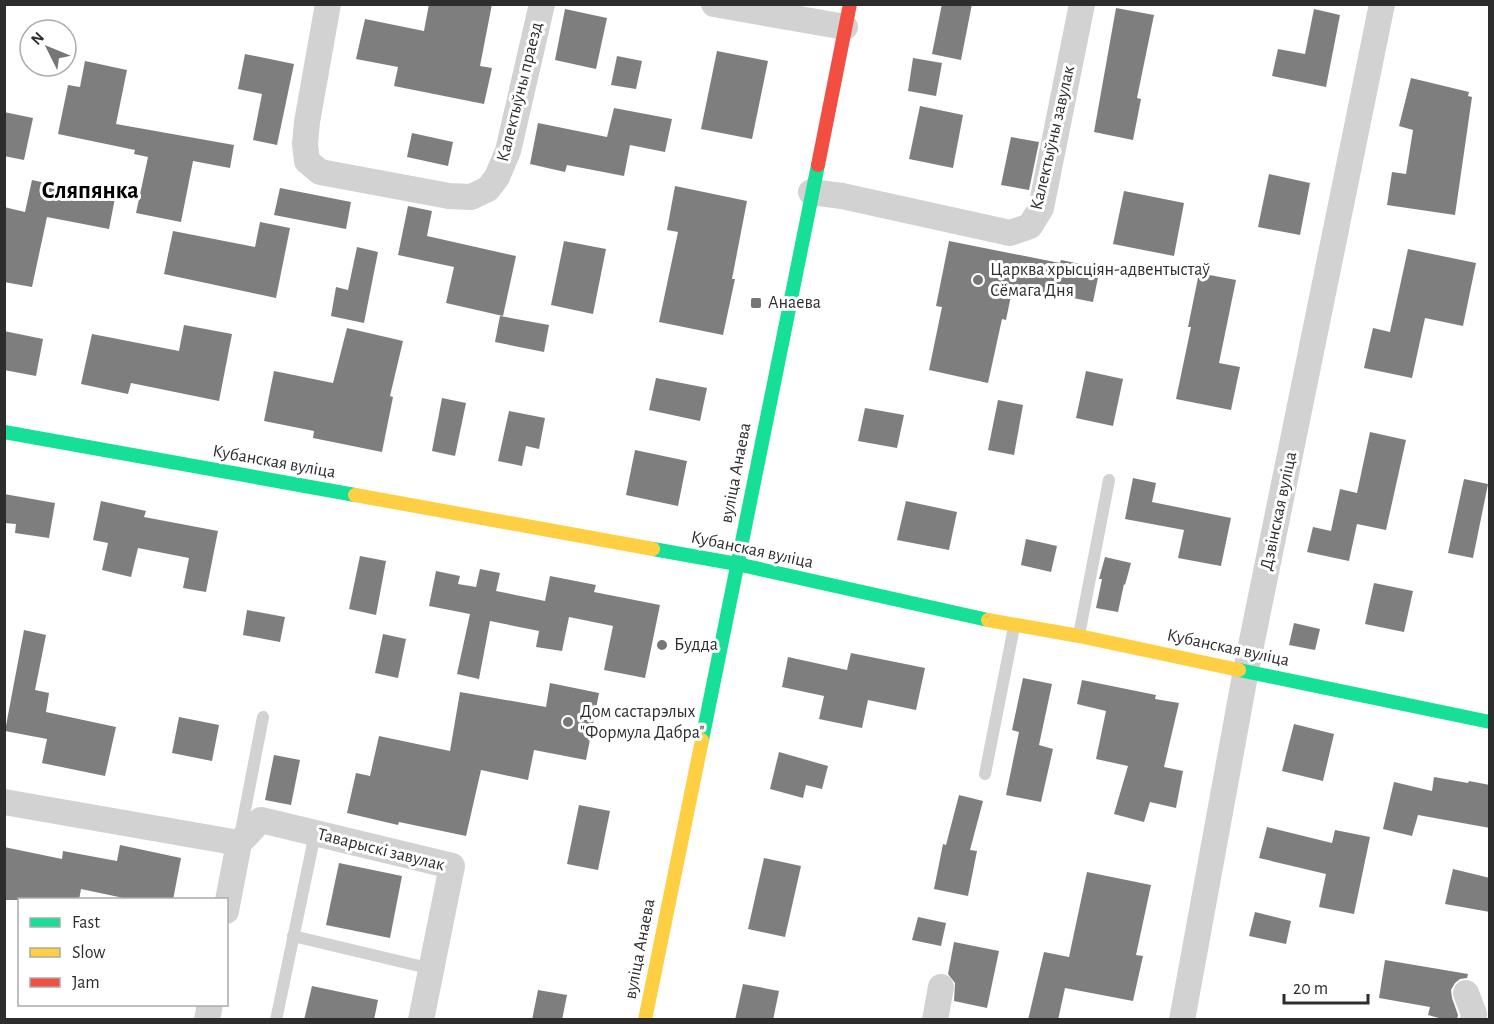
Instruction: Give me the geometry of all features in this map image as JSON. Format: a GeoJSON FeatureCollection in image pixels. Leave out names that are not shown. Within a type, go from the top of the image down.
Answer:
{"type":"FeatureCollection","features":[{"type":"Feature","properties":{"kind":"street","name":"Калектыўны праезд"},"geometry":{"type":"LineString","coordinates":[[328,4],[307,122],[305,144],[307,161],[320,172],[449,196],[471,197],[488,189],[497,177],[508,151],[542,4]]}},
{"type":"Feature","properties":{"kind":"street"},"geometry":{"type":"LineString","coordinates":[[714,4],[848,16]]}},
{"type":"Feature","properties":{"kind":"street","name":"Калектыўны завулак"},"geometry":{"type":"LineString","coordinates":[[811,192],[842,196],[1010,233],[1030,226],[1041,208],[1082,4]]}},
{"type":"Feature","properties":{"kind":"street","name":"Дзвінская вуліца"},"geometry":{"type":"LineString","coordinates":[[1182,1020],[1246,670],[1382,4]]}},
{"type":"Feature","properties":{"kind":"street","name":"вуліца Анаева"},"geometry":{"type":"LineString","coordinates":[[645,1020],[848,16]]}},
{"type":"Feature","properties":{"kind":"street","name":"Кубанская вуліца"},"geometry":{"type":"LineString","coordinates":[[4,432],[736,564],[1015,626],[1079,636],[1490,722]]}},
{"type":"Feature","properties":{"kind":"street"},"geometry":{"type":"LineString","coordinates":[[4,802],[239,843],[228,901]]}},
{"type":"Feature","properties":{"kind":"street","name":"Таварыскі завулак"},"geometry":{"type":"LineString","coordinates":[[239,843],[261,820],[452,866],[421,1020]]}},
{"type":"Feature","properties":{"kind":"street"},"geometry":{"type":"LineString","coordinates":[[935,1020],[941,987]]}},
{"type":"Feature","properties":{"kind":"street"},"geometry":{"type":"LineString","coordinates":[[1466,993],[1474,1014],[1473,1020]]}},
{"type":"Feature","properties":{"kind":"lane"},"geometry":{"type":"LineString","coordinates":[[1079,636],[1109,480]]}},
{"type":"Feature","properties":{"kind":"lane"},"geometry":{"type":"LineString","coordinates":[[985,774],[1015,626]]}},
{"type":"Feature","properties":{"kind":"lane"},"geometry":{"type":"LineString","coordinates":[[239,843],[263,717]]}},
{"type":"Feature","properties":{"kind":"lane"},"geometry":{"type":"LineString","coordinates":[[276,1020],[315,834]]}},
{"type":"Feature","properties":{"kind":"lane"},"geometry":{"type":"LineString","coordinates":[[293,936],[432,969]]}},
{"type":"Feature","properties":{"kind":"building"},"geometry":{"type":"Polygon","coordinates":[[[429,4],[492,4],[480,66],[492,68],[484,104],[394,86],[398,67],[356,59],[365,19],[424,31],[429,4]]]}},
{"type":"Feature","properties":{"kind":"building"},"geometry":{"type":"Polygon","coordinates":[[[942,4],[972,4],[961,60],[932,54],[942,4]]]}},
{"type":"Feature","properties":{"kind":"building"},"geometry":{"type":"Polygon","coordinates":[[[1116,8],[1154,15],[1137,98],[1141,99],[1133,140],[1094,132],[1116,8]]]}},
{"type":"Feature","properties":{"kind":"building"},"geometry":{"type":"Polygon","coordinates":[[[565,9],[607,18],[596,69],[555,60],[565,9]]]}},
{"type":"Feature","properties":{"kind":"building"},"geometry":{"type":"Polygon","coordinates":[[[1314,9],[1340,15],[1326,87],[1272,76],[1278,49],[1305,54],[1314,9]]]}},
{"type":"Feature","properties":{"kind":"building"},"geometry":{"type":"Polygon","coordinates":[[[717,51],[768,61],[752,139],[701,129],[717,51]]]}},
{"type":"Feature","properties":{"kind":"building"},"geometry":{"type":"Polygon","coordinates":[[[245,54],[294,64],[277,145],[253,140],[262,94],[238,89],[245,54]]]}},
{"type":"Feature","properties":{"kind":"building"},"geometry":{"type":"Polygon","coordinates":[[[617,56],[642,61],[636,89],[611,85],[617,56]]]}},
{"type":"Feature","properties":{"kind":"building"},"geometry":{"type":"Polygon","coordinates":[[[913,58],[942,63],[936,96],[908,91],[913,58]]]}},
{"type":"Feature","properties":{"kind":"building"},"geometry":{"type":"Polygon","coordinates":[[[85,61],[127,70],[116,124],[234,145],[230,168],[193,161],[181,222],[136,213],[148,157],[134,154],[135,150],[58,134],[68,85],[80,87],[85,61]]]}},
{"type":"Feature","properties":{"kind":"building"},"geometry":{"type":"Polygon","coordinates":[[[1411,78],[1469,92],[1468,96],[1472,97],[1455,215],[1387,205],[1392,172],[1406,174],[1413,130],[1399,126],[1411,78]]]}},
{"type":"Feature","properties":{"kind":"building"},"geometry":{"type":"Polygon","coordinates":[[[920,106],[963,115],[953,168],[909,159],[920,106]]]}},
{"type":"Feature","properties":{"kind":"building"},"geometry":{"type":"Polygon","coordinates":[[[614,108],[672,119],[665,152],[630,145],[624,176],[567,165],[565,172],[530,164],[538,123],[607,137],[614,108]]]}},
{"type":"Feature","properties":{"kind":"building"},"geometry":{"type":"Polygon","coordinates":[[[4,112],[33,118],[24,160],[4,156],[4,112]]]}},
{"type":"Feature","properties":{"kind":"building"},"geometry":{"type":"Polygon","coordinates":[[[412,133],[453,142],[448,166],[407,157],[412,133]]]}},
{"type":"Feature","properties":{"kind":"building"},"geometry":{"type":"Polygon","coordinates":[[[1011,137],[1039,142],[1029,190],[1001,185],[1011,137]]]}},
{"type":"Feature","properties":{"kind":"building"},"geometry":{"type":"Polygon","coordinates":[[[1269,174],[1310,183],[1300,235],[1258,227],[1269,174]]]}},
{"type":"Feature","properties":{"kind":"building"},"geometry":{"type":"Polygon","coordinates":[[[32,180],[115,198],[109,229],[47,217],[32,287],[4,282],[4,207],[25,212],[32,180]]]}},
{"type":"Feature","properties":{"kind":"building"},"geometry":{"type":"Polygon","coordinates":[[[675,186],[747,201],[732,279],[735,279],[723,335],[659,322],[678,232],[667,230],[675,186]]]}},
{"type":"Feature","properties":{"kind":"building"},"geometry":{"type":"Polygon","coordinates":[[[280,188],[351,202],[346,229],[274,215],[280,188]]]}},
{"type":"Feature","properties":{"kind":"building"},"geometry":{"type":"Polygon","coordinates":[[[1124,191],[1184,203],[1174,256],[1113,244],[1124,191]]]}},
{"type":"Feature","properties":{"kind":"building"},"geometry":{"type":"Polygon","coordinates":[[[408,206],[432,211],[427,236],[516,256],[503,316],[446,303],[454,267],[398,255],[408,206]]]}},
{"type":"Feature","properties":{"kind":"building"},"geometry":{"type":"Polygon","coordinates":[[[260,222],[290,228],[276,298],[164,274],[173,231],[255,247],[260,222]]]}},
{"type":"Feature","properties":{"kind":"building"},"geometry":{"type":"Polygon","coordinates":[[[564,241],[606,249],[593,314],[551,305],[564,241]]]}},
{"type":"Feature","properties":{"kind":"building"},"geometry":{"type":"Polygon","coordinates":[[[949,241],[1060,263],[1061,260],[1100,268],[1093,302],[1013,286],[1006,320],[1002,319],[988,383],[929,370],[942,307],[936,306],[949,241]]]}},
{"type":"Feature","properties":{"kind":"building"},"geometry":{"type":"Polygon","coordinates":[[[357,247],[378,252],[364,323],[331,316],[336,287],[348,290],[357,247]]]}},
{"type":"Feature","properties":{"kind":"building"},"geometry":{"type":"Polygon","coordinates":[[[1408,249],[1476,263],[1463,326],[1425,318],[1412,378],[1364,368],[1373,328],[1390,332],[1408,249]]]}},
{"type":"Feature","properties":{"kind":"building"},"geometry":{"type":"Polygon","coordinates":[[[1199,273],[1236,280],[1219,363],[1240,367],[1231,410],[1176,399],[1191,327],[1188,327],[1199,273]]]}},
{"type":"Feature","properties":{"kind":"building"},"geometry":{"type":"Polygon","coordinates":[[[500,316],[549,325],[544,352],[495,342],[500,316]]]}},
{"type":"Feature","properties":{"kind":"building"},"geometry":{"type":"Polygon","coordinates":[[[184,325],[232,334],[219,401],[131,383],[128,394],[81,384],[92,334],[179,351],[184,325]]]}},
{"type":"Feature","properties":{"kind":"building"},"geometry":{"type":"Polygon","coordinates":[[[347,328],[403,341],[390,396],[393,397],[382,452],[313,438],[314,431],[264,421],[274,371],[333,383],[347,328]]]}},
{"type":"Feature","properties":{"kind":"building"},"geometry":{"type":"Polygon","coordinates":[[[4,331],[43,339],[36,376],[4,370],[4,331]]]}},
{"type":"Feature","properties":{"kind":"building"},"geometry":{"type":"Polygon","coordinates":[[[1086,371],[1123,379],[1113,426],[1076,418],[1086,371]]]}},
{"type":"Feature","properties":{"kind":"building"},"geometry":{"type":"Polygon","coordinates":[[[656,378],[707,388],[700,421],[649,410],[656,378]]]}},
{"type":"Feature","properties":{"kind":"building"},"geometry":{"type":"Polygon","coordinates":[[[442,398],[466,403],[455,456],[432,451],[442,398]]]}},
{"type":"Feature","properties":{"kind":"building"},"geometry":{"type":"Polygon","coordinates":[[[998,400],[1023,405],[1014,455],[988,450],[998,400]]]}},
{"type":"Feature","properties":{"kind":"building"},"geometry":{"type":"Polygon","coordinates":[[[865,408],[904,415],[897,448],[858,441],[865,408]]]}},
{"type":"Feature","properties":{"kind":"building"},"geometry":{"type":"Polygon","coordinates":[[[509,411],[545,418],[539,449],[526,446],[522,466],[498,461],[509,411]]]}},
{"type":"Feature","properties":{"kind":"building"},"geometry":{"type":"Polygon","coordinates":[[[1370,432],[1406,440],[1386,530],[1357,524],[1349,561],[1307,552],[1313,527],[1331,531],[1340,489],[1357,493],[1370,432]]]}},
{"type":"Feature","properties":{"kind":"building"},"geometry":{"type":"Polygon","coordinates":[[[635,450],[687,461],[678,506],[626,495],[635,450]]]}},
{"type":"Feature","properties":{"kind":"building"},"geometry":{"type":"Polygon","coordinates":[[[1133,478],[1156,483],[1152,502],[1231,518],[1221,566],[1178,558],[1184,530],[1125,519],[1133,478]]]}},
{"type":"Feature","properties":{"kind":"building"},"geometry":{"type":"Polygon","coordinates":[[[1464,479],[1488,484],[1473,558],[1448,553],[1464,479]]]}},
{"type":"Feature","properties":{"kind":"building"},"geometry":{"type":"Polygon","coordinates":[[[4,494],[55,503],[49,538],[15,533],[16,524],[4,523],[4,494]]]}},
{"type":"Feature","properties":{"kind":"building"},"geometry":{"type":"Polygon","coordinates":[[[101,501],[146,511],[144,517],[218,531],[206,592],[183,588],[189,558],[138,548],[131,577],[102,570],[108,543],[93,540],[101,501]]]}},
{"type":"Feature","properties":{"kind":"building"},"geometry":{"type":"Polygon","coordinates":[[[906,501],[957,512],[949,550],[897,540],[906,501]]]}},
{"type":"Feature","properties":{"kind":"building"},"geometry":{"type":"Polygon","coordinates":[[[1026,539],[1057,546],[1051,572],[1021,565],[1026,539]]]}},
{"type":"Feature","properties":{"kind":"building"},"geometry":{"type":"Polygon","coordinates":[[[360,556],[386,561],[376,615],[349,609],[360,556]]]}},
{"type":"Feature","properties":{"kind":"building"},"geometry":{"type":"Polygon","coordinates":[[[1105,557],[1131,563],[1118,612],[1096,608],[1102,579],[1099,579],[1105,557]]]}},
{"type":"Feature","properties":{"kind":"building"},"geometry":{"type":"Polygon","coordinates":[[[480,569],[500,573],[496,591],[545,601],[550,576],[596,585],[594,592],[660,605],[645,678],[604,670],[613,626],[569,617],[562,651],[536,647],[539,631],[490,621],[479,679],[457,674],[470,614],[429,606],[436,571],[460,576],[458,584],[476,587],[480,569]]]}},
{"type":"Feature","properties":{"kind":"building"},"geometry":{"type":"Polygon","coordinates":[[[1374,583],[1413,591],[1404,632],[1365,624],[1374,583]]]}},
{"type":"Feature","properties":{"kind":"building"},"geometry":{"type":"Polygon","coordinates":[[[247,610],[285,617],[280,642],[243,635],[247,610]]]}},
{"type":"Feature","properties":{"kind":"building"},"geometry":{"type":"Polygon","coordinates":[[[1294,623],[1320,629],[1315,650],[1289,645],[1294,623]]]}},
{"type":"Feature","properties":{"kind":"building"},"geometry":{"type":"Polygon","coordinates":[[[24,630],[46,635],[35,690],[49,693],[46,712],[116,727],[105,776],[42,763],[47,739],[5,731],[24,630]]]}},
{"type":"Feature","properties":{"kind":"building"},"geometry":{"type":"Polygon","coordinates":[[[383,634],[406,639],[398,678],[375,673],[383,634]]]}},
{"type":"Feature","properties":{"kind":"building"},"geometry":{"type":"Polygon","coordinates":[[[851,653],[925,668],[916,710],[868,700],[862,728],[819,719],[824,696],[782,687],[788,657],[847,670],[851,653]]]}},
{"type":"Feature","properties":{"kind":"building"},"geometry":{"type":"Polygon","coordinates":[[[1023,678],[1052,684],[1039,745],[1053,749],[1041,802],[1006,795],[1019,732],[1012,730],[1023,678]]]}},
{"type":"Feature","properties":{"kind":"building"},"geometry":{"type":"Polygon","coordinates":[[[1082,680],[1156,695],[1155,699],[1179,703],[1164,767],[1183,771],[1176,808],[1150,802],[1144,822],[1114,814],[1128,766],[1096,759],[1106,711],[1077,704],[1082,680]]]}},
{"type":"Feature","properties":{"kind":"building"},"geometry":{"type":"Polygon","coordinates":[[[550,683],[599,693],[586,760],[534,750],[528,780],[481,770],[466,836],[399,822],[398,825],[347,813],[356,773],[370,776],[379,736],[450,751],[460,692],[546,707],[550,683]]]}},
{"type":"Feature","properties":{"kind":"building"},"geometry":{"type":"Polygon","coordinates":[[[179,717],[219,725],[212,761],[172,753],[179,717]]]}},
{"type":"Feature","properties":{"kind":"building"},"geometry":{"type":"Polygon","coordinates":[[[1294,724],[1334,734],[1323,781],[1282,771],[1294,724]]]}},
{"type":"Feature","properties":{"kind":"building"},"geometry":{"type":"Polygon","coordinates":[[[779,752],[828,766],[822,789],[806,785],[803,798],[770,789],[779,752]]]}},
{"type":"Feature","properties":{"kind":"building"},"geometry":{"type":"Polygon","coordinates":[[[274,755],[300,760],[291,805],[265,800],[274,755]]]}},
{"type":"Feature","properties":{"kind":"building"},"geometry":{"type":"Polygon","coordinates":[[[1434,777],[1490,785],[1490,828],[1418,815],[1412,836],[1383,829],[1394,782],[1432,791],[1434,777]]]}},
{"type":"Feature","properties":{"kind":"building"},"geometry":{"type":"Polygon","coordinates":[[[959,795],[983,801],[970,850],[977,851],[968,896],[934,889],[943,844],[946,845],[959,795]]]}},
{"type":"Feature","properties":{"kind":"building"},"geometry":{"type":"Polygon","coordinates":[[[579,805],[610,811],[598,870],[567,864],[579,805]]]}},
{"type":"Feature","properties":{"kind":"building"},"geometry":{"type":"Polygon","coordinates":[[[1267,827],[1332,843],[1335,830],[1370,837],[1354,914],[1319,907],[1326,874],[1259,858],[1267,827]]]}},
{"type":"Feature","properties":{"kind":"building"},"geometry":{"type":"Polygon","coordinates":[[[120,845],[181,858],[173,898],[124,898],[81,889],[79,898],[4,900],[4,847],[62,859],[63,851],[117,861],[120,845]]]}},
{"type":"Feature","properties":{"kind":"building"},"geometry":{"type":"Polygon","coordinates":[[[764,858],[801,866],[785,937],[748,929],[764,858]]]}},
{"type":"Feature","properties":{"kind":"building"},"geometry":{"type":"Polygon","coordinates":[[[339,863],[402,876],[390,938],[326,925],[339,863]]]}},
{"type":"Feature","properties":{"kind":"building"},"geometry":{"type":"Polygon","coordinates":[[[1453,869],[1490,878],[1490,912],[1445,904],[1453,869]]]}},
{"type":"Feature","properties":{"kind":"building"},"geometry":{"type":"Polygon","coordinates":[[[1087,872],[1151,885],[1136,955],[1143,956],[1133,1001],[1065,988],[1058,1020],[1028,1020],[1044,952],[1069,957],[1087,872]]]}},
{"type":"Feature","properties":{"kind":"building"},"geometry":{"type":"Polygon","coordinates":[[[1255,912],[1291,921],[1286,944],[1249,936],[1255,912]]]}},
{"type":"Feature","properties":{"kind":"building"},"geometry":{"type":"Polygon","coordinates":[[[918,917],[946,923],[941,946],[912,940],[918,917]]]}},
{"type":"Feature","properties":{"kind":"building"},"geometry":{"type":"Polygon","coordinates":[[[954,942],[999,951],[987,1008],[954,1001],[955,983],[948,974],[954,942]]]}},
{"type":"Feature","properties":{"kind":"building"},"geometry":{"type":"Polygon","coordinates":[[[1385,960],[1468,974],[1467,978],[1455,983],[1451,990],[1458,1015],[1457,1020],[1446,1020],[1428,1015],[1430,1007],[1379,998],[1385,960]]]}},
{"type":"Feature","properties":{"kind":"building"},"geometry":{"type":"Polygon","coordinates":[[[743,984],[779,991],[773,1020],[735,1020],[743,984]]]}},
{"type":"Feature","properties":{"kind":"building"},"geometry":{"type":"Polygon","coordinates":[[[312,986],[378,1000],[374,1020],[304,1020],[312,986]]]}},
{"type":"Feature","properties":{"kind":"building"},"geometry":{"type":"Polygon","coordinates":[[[538,990],[567,995],[562,1020],[532,1020],[538,990]]]}},
{"type":"Feature","properties":{"kind":"traffic: fast"},"geometry":{"type":"LineString","coordinates":[[702,740],[818,165]]}},
{"type":"Feature","properties":{"kind":"traffic: fast"},"geometry":{"type":"LineString","coordinates":[[4,432],[355,495]]}},
{"type":"Feature","properties":{"kind":"traffic: fast"},"geometry":{"type":"LineString","coordinates":[[653,549],[737,564],[988,620]]}},
{"type":"Feature","properties":{"kind":"traffic: fast"},"geometry":{"type":"LineString","coordinates":[[1239,670],[1490,722]]}},
{"type":"Feature","properties":{"kind":"traffic: slow"},"geometry":{"type":"LineString","coordinates":[[355,495],[653,549]]}},
{"type":"Feature","properties":{"kind":"traffic: slow"},"geometry":{"type":"LineString","coordinates":[[988,620],[1079,636],[1239,670]]}},
{"type":"Feature","properties":{"kind":"traffic: slow"},"geometry":{"type":"LineString","coordinates":[[645,1020],[702,740]]}},
{"type":"Feature","properties":{"kind":"traffic: jam"},"geometry":{"type":"LineString","coordinates":[[818,165],[850,4]]}},
{"type":"Feature","properties":{"kind":"place","name":"Царква хрысціян-адвентыстаў Сёмага Дня"},"geometry":{"type":"Point","coordinates":[978,280]}},
{"type":"Feature","properties":{"kind":"place","name":"Анаева"},"geometry":{"type":"Point","coordinates":[756,303]}},
{"type":"Feature","properties":{"kind":"place","name":"Будда"},"geometry":{"type":"Point","coordinates":[662,645]}},
{"type":"Feature","properties":{"kind":"place","name":"Дом састарэлых \"Формула Дабра\""},"geometry":{"type":"Point","coordinates":[568,722]}},
{"type":"Feature","properties":{"kind":"district","name":"Сляпянка"},"geometry":{"type":"Point","coordinates":[90,191]}}]}
